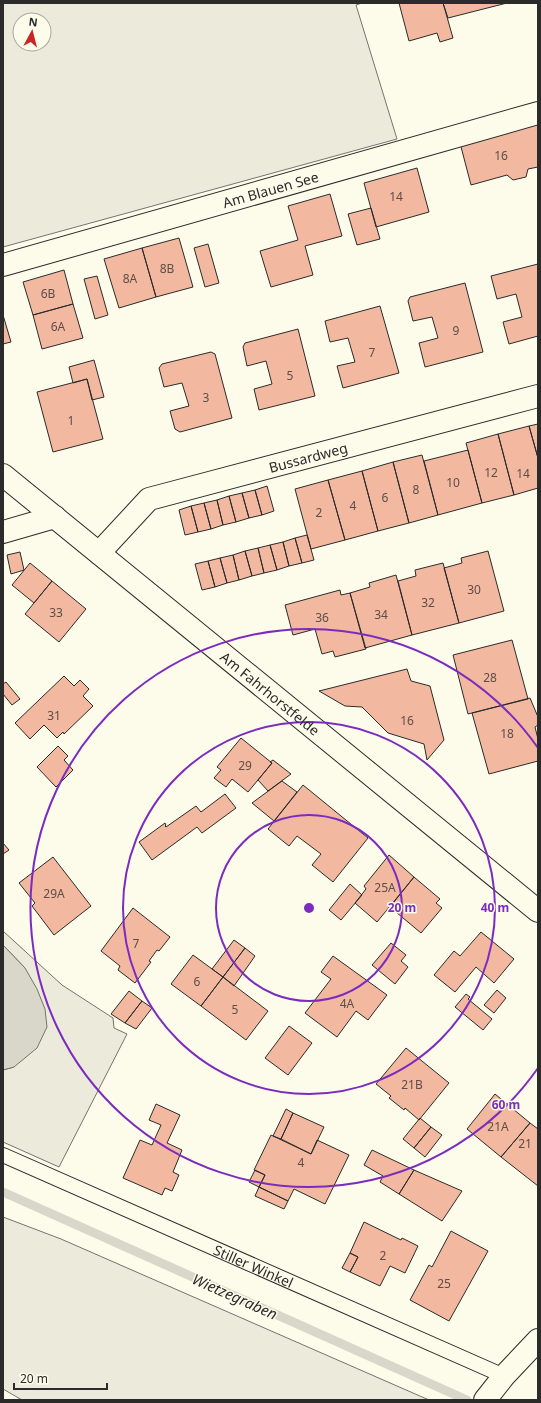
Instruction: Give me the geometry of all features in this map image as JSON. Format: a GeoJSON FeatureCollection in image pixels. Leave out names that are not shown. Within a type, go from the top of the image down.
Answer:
{"type":"FeatureCollection","features":[{"type":"Feature","properties":{"kind":"street","name":"Am Blauen See"},"geometry":{"type":"LineString","coordinates":[[3,265],[538,113]]}},
{"type":"Feature","properties":{"kind":"street","name":"Bussardweg"},"geometry":{"type":"LineString","coordinates":[[99,553],[149,499],[538,396]]}},
{"type":"Feature","properties":{"kind":"street","name":"Am Fahrhorstfelde"},"geometry":{"type":"LineString","coordinates":[[3,475],[538,911]]}},
{"type":"Feature","properties":{"kind":"street"},"geometry":{"type":"LineString","coordinates":[[3,532],[55,517]]}},
{"type":"Feature","properties":{"kind":"street"},"geometry":{"type":"LineString","coordinates":[[495,1387],[538,1340]]}},
{"type":"Feature","properties":{"kind":"lane","name":"Stiller Winkel"},"geometry":{"type":"LineString","coordinates":[[3,1155],[495,1387]]}},
{"type":"Feature","properties":{"kind":"shaded area"},"geometry":{"type":"Polygon","coordinates":[[[3,3],[362,3],[356,5],[397,139],[3,247],[3,3]]]}},
{"type":"Feature","properties":{"kind":"shaded area"},"geometry":{"type":"Polygon","coordinates":[[[3,931],[62,985],[113,1018],[114,1028],[127,1034],[59,1167],[3,1142],[3,1070],[14,1067],[25,968],[3,945],[3,931]]]}},
{"type":"Feature","properties":{"kind":"shaded area"},"geometry":{"type":"Polygon","coordinates":[[[3,945],[25,968],[37,989],[45,1009],[47,1027],[37,1048],[14,1067],[3,1070],[3,945]]]}},
{"type":"Feature","properties":{"kind":"shaded area"},"geometry":{"type":"Polygon","coordinates":[[[3,1217],[61,1239],[429,1400],[22,1400],[3,1389],[3,1217]]]}},
{"type":"Feature","properties":{"kind":"building"},"geometry":{"type":"Polygon","coordinates":[[[399,3],[443,3],[453,38],[440,42],[437,33],[409,41],[399,3]]]}},
{"type":"Feature","properties":{"kind":"building"},"geometry":{"type":"Polygon","coordinates":[[[443,3],[507,3],[448,18],[443,3]]]}},
{"type":"Feature","properties":{"kind":"building"},"geometry":{"type":"Polygon","coordinates":[[[538,121],[538,167],[528,169],[526,177],[513,180],[507,175],[471,185],[460,143],[538,121]]]}},
{"type":"Feature","properties":{"kind":"building"},"geometry":{"type":"Polygon","coordinates":[[[417,168],[429,212],[376,227],[364,183],[417,168]]]}},
{"type":"Feature","properties":{"kind":"building"},"geometry":{"type":"Polygon","coordinates":[[[330,194],[342,236],[305,246],[313,275],[271,287],[260,251],[298,240],[288,206],[330,194]]]}},
{"type":"Feature","properties":{"kind":"building"},"geometry":{"type":"Polygon","coordinates":[[[371,208],[380,239],[357,245],[348,214],[371,208]]]}},
{"type":"Feature","properties":{"kind":"building"},"geometry":{"type":"Polygon","coordinates":[[[179,238],[193,287],[156,297],[142,248],[179,238]]]}},
{"type":"Feature","properties":{"kind":"building"},"geometry":{"type":"Polygon","coordinates":[[[208,244],[219,283],[205,287],[194,248],[208,244]]]}},
{"type":"Feature","properties":{"kind":"building"},"geometry":{"type":"Polygon","coordinates":[[[142,248],[156,297],[119,308],[104,259],[142,248]]]}},
{"type":"Feature","properties":{"kind":"building"},"geometry":{"type":"Polygon","coordinates":[[[538,264],[538,336],[509,344],[503,322],[522,317],[516,294],[497,299],[491,276],[538,264]]]}},
{"type":"Feature","properties":{"kind":"building"},"geometry":{"type":"Polygon","coordinates":[[[64,270],[73,304],[33,315],[23,282],[64,270]]]}},
{"type":"Feature","properties":{"kind":"building"},"geometry":{"type":"Polygon","coordinates":[[[97,276],[108,315],[95,319],[84,279],[97,276]]]}},
{"type":"Feature","properties":{"kind":"building"},"geometry":{"type":"Polygon","coordinates":[[[465,283],[483,352],[425,367],[419,343],[438,338],[432,317],[413,321],[408,301],[410,297],[465,283]]]}},
{"type":"Feature","properties":{"kind":"building"},"geometry":{"type":"Polygon","coordinates":[[[73,304],[83,338],[42,349],[33,315],[73,304]]]}},
{"type":"Feature","properties":{"kind":"building"},"geometry":{"type":"Polygon","coordinates":[[[380,306],[399,373],[343,388],[337,366],[355,362],[348,338],[330,342],[325,321],[380,306]]]}},
{"type":"Feature","properties":{"kind":"building"},"geometry":{"type":"Polygon","coordinates":[[[3,315],[11,342],[3,344],[3,315]]]}},
{"type":"Feature","properties":{"kind":"building"},"geometry":{"type":"Polygon","coordinates":[[[298,329],[315,396],[259,410],[254,389],[272,384],[266,361],[247,366],[243,347],[245,343],[298,329]]]}},
{"type":"Feature","properties":{"kind":"building"},"geometry":{"type":"Polygon","coordinates":[[[211,352],[215,354],[232,418],[180,432],[175,429],[170,411],[189,406],[182,383],[164,387],[159,368],[162,364],[211,352]]]}},
{"type":"Feature","properties":{"kind":"building"},"geometry":{"type":"Polygon","coordinates":[[[94,360],[104,397],[92,400],[87,379],[73,383],[69,367],[94,360]]]}},
{"type":"Feature","properties":{"kind":"building"},"geometry":{"type":"Polygon","coordinates":[[[87,379],[103,439],[53,452],[37,392],[87,379]]]}},
{"type":"Feature","properties":{"kind":"building"},"geometry":{"type":"Polygon","coordinates":[[[538,424],[538,458],[529,426],[538,424]]]}},
{"type":"Feature","properties":{"kind":"building"},"geometry":{"type":"Polygon","coordinates":[[[529,426],[538,458],[538,488],[514,495],[498,434],[529,426]]]}},
{"type":"Feature","properties":{"kind":"building"},"geometry":{"type":"Polygon","coordinates":[[[498,434],[514,495],[482,503],[466,443],[498,434]]]}},
{"type":"Feature","properties":{"kind":"building"},"geometry":{"type":"Polygon","coordinates":[[[468,450],[482,503],[438,515],[424,461],[468,450]]]}},
{"type":"Feature","properties":{"kind":"building"},"geometry":{"type":"Polygon","coordinates":[[[422,455],[438,515],[409,523],[393,462],[422,455]]]}},
{"type":"Feature","properties":{"kind":"building"},"geometry":{"type":"Polygon","coordinates":[[[393,462],[409,523],[378,531],[362,471],[393,462]]]}},
{"type":"Feature","properties":{"kind":"building"},"geometry":{"type":"Polygon","coordinates":[[[362,471],[378,531],[345,540],[328,480],[362,471]]]}},
{"type":"Feature","properties":{"kind":"building"},"geometry":{"type":"Polygon","coordinates":[[[328,480],[345,540],[311,549],[295,489],[328,480]]]}},
{"type":"Feature","properties":{"kind":"building"},"geometry":{"type":"Polygon","coordinates":[[[267,486],[274,511],[262,515],[255,490],[267,486]]]}},
{"type":"Feature","properties":{"kind":"building"},"geometry":{"type":"Polygon","coordinates":[[[255,490],[262,515],[249,518],[242,493],[255,490]]]}},
{"type":"Feature","properties":{"kind":"building"},"geometry":{"type":"Polygon","coordinates":[[[242,493],[249,518],[236,522],[229,496],[242,493]]]}},
{"type":"Feature","properties":{"kind":"building"},"geometry":{"type":"Polygon","coordinates":[[[229,496],[236,522],[223,525],[217,500],[229,496]]]}},
{"type":"Feature","properties":{"kind":"building"},"geometry":{"type":"Polygon","coordinates":[[[217,500],[223,525],[211,529],[204,503],[217,500]]]}},
{"type":"Feature","properties":{"kind":"building"},"geometry":{"type":"Polygon","coordinates":[[[204,503],[211,529],[198,532],[191,506],[204,503]]]}},
{"type":"Feature","properties":{"kind":"building"},"geometry":{"type":"Polygon","coordinates":[[[191,506],[198,532],[185,535],[179,510],[191,506]]]}},
{"type":"Feature","properties":{"kind":"building"},"geometry":{"type":"Polygon","coordinates":[[[307,535],[314,560],[302,563],[295,538],[307,535]]]}},
{"type":"Feature","properties":{"kind":"building"},"geometry":{"type":"Polygon","coordinates":[[[295,538],[302,563],[289,566],[283,542],[295,538]]]}},
{"type":"Feature","properties":{"kind":"building"},"geometry":{"type":"Polygon","coordinates":[[[283,542],[289,566],[277,570],[270,545],[283,542]]]}},
{"type":"Feature","properties":{"kind":"building"},"geometry":{"type":"Polygon","coordinates":[[[270,545],[277,570],[264,573],[258,548],[270,545]]]}},
{"type":"Feature","properties":{"kind":"building"},"geometry":{"type":"Polygon","coordinates":[[[258,548],[264,573],[252,576],[245,551],[258,548]]]}},
{"type":"Feature","properties":{"kind":"building"},"geometry":{"type":"Polygon","coordinates":[[[245,551],[252,576],[239,580],[233,555],[245,551]]]}},
{"type":"Feature","properties":{"kind":"building"},"geometry":{"type":"Polygon","coordinates":[[[488,551],[504,611],[459,623],[444,568],[462,563],[461,558],[488,551]]]}},
{"type":"Feature","properties":{"kind":"building"},"geometry":{"type":"Polygon","coordinates":[[[20,552],[24,570],[11,574],[7,555],[20,552]]]}},
{"type":"Feature","properties":{"kind":"building"},"geometry":{"type":"Polygon","coordinates":[[[233,555],[239,580],[227,583],[220,558],[233,555]]]}},
{"type":"Feature","properties":{"kind":"building"},"geometry":{"type":"Polygon","coordinates":[[[220,558],[227,583],[215,587],[208,561],[220,558]]]}},
{"type":"Feature","properties":{"kind":"building"},"geometry":{"type":"Polygon","coordinates":[[[208,561],[215,587],[202,590],[195,564],[208,561]]]}},
{"type":"Feature","properties":{"kind":"building"},"geometry":{"type":"Polygon","coordinates":[[[30,563],[52,581],[34,603],[12,585],[30,563]]]}},
{"type":"Feature","properties":{"kind":"building"},"geometry":{"type":"Polygon","coordinates":[[[443,563],[459,623],[412,635],[398,581],[416,576],[415,570],[443,563]]]}},
{"type":"Feature","properties":{"kind":"building"},"geometry":{"type":"Polygon","coordinates":[[[396,575],[412,635],[365,648],[350,593],[370,587],[369,583],[396,575]]]}},
{"type":"Feature","properties":{"kind":"building"},"geometry":{"type":"Polygon","coordinates":[[[52,581],[86,609],[59,642],[25,614],[52,581]]]}},
{"type":"Feature","properties":{"kind":"building"},"geometry":{"type":"Polygon","coordinates":[[[340,590],[341,595],[350,593],[366,649],[335,657],[333,651],[322,654],[315,629],[293,635],[285,605],[340,590]]]}},
{"type":"Feature","properties":{"kind":"building"},"geometry":{"type":"Polygon","coordinates":[[[512,640],[528,699],[468,714],[453,655],[512,640]]]}},
{"type":"Feature","properties":{"kind":"building"},"geometry":{"type":"Polygon","coordinates":[[[407,669],[411,681],[430,686],[444,740],[427,760],[424,744],[388,733],[362,707],[345,706],[319,691],[407,669]]]}},
{"type":"Feature","properties":{"kind":"building"},"geometry":{"type":"Polygon","coordinates":[[[64,676],[74,686],[80,680],[89,689],[83,696],[93,706],[64,734],[63,732],[57,738],[44,725],[30,739],[15,723],[64,676]]]}},
{"type":"Feature","properties":{"kind":"building"},"geometry":{"type":"Polygon","coordinates":[[[6,682],[20,699],[12,705],[3,694],[3,684],[6,682]]]}},
{"type":"Feature","properties":{"kind":"building"},"geometry":{"type":"Polygon","coordinates":[[[530,698],[538,717],[538,725],[535,727],[538,739],[538,761],[489,774],[472,713],[530,698]]]}},
{"type":"Feature","properties":{"kind":"building"},"geometry":{"type":"Polygon","coordinates":[[[241,738],[272,763],[248,792],[232,779],[226,787],[214,778],[221,770],[217,767],[241,738]]]}},
{"type":"Feature","properties":{"kind":"building"},"geometry":{"type":"Polygon","coordinates":[[[58,746],[68,756],[64,760],[73,770],[56,787],[37,767],[58,746]]]}},
{"type":"Feature","properties":{"kind":"building"},"geometry":{"type":"Polygon","coordinates":[[[273,760],[291,774],[268,791],[258,780],[273,760]]]}},
{"type":"Feature","properties":{"kind":"building"},"geometry":{"type":"Polygon","coordinates":[[[282,781],[297,792],[274,821],[252,803],[282,781]]]}},
{"type":"Feature","properties":{"kind":"building"},"geometry":{"type":"Polygon","coordinates":[[[303,785],[368,838],[333,882],[312,865],[321,854],[297,836],[289,846],[268,829],[303,785]]]}},
{"type":"Feature","properties":{"kind":"building"},"geometry":{"type":"Polygon","coordinates":[[[225,794],[236,808],[202,833],[197,827],[152,860],[139,842],[165,823],[166,827],[196,806],[201,812],[225,794]]]}},
{"type":"Feature","properties":{"kind":"building"},"geometry":{"type":"Polygon","coordinates":[[[3,843],[9,850],[3,854],[3,843]]]}},
{"type":"Feature","properties":{"kind":"building"},"geometry":{"type":"Polygon","coordinates":[[[389,855],[414,877],[377,922],[355,903],[366,889],[364,886],[389,855]]]}},
{"type":"Feature","properties":{"kind":"building"},"geometry":{"type":"Polygon","coordinates":[[[53,857],[91,906],[54,935],[32,906],[35,903],[19,883],[53,857]]]}},
{"type":"Feature","properties":{"kind":"building"},"geometry":{"type":"Polygon","coordinates":[[[414,877],[440,899],[436,903],[442,908],[421,933],[390,907],[414,877]]]}},
{"type":"Feature","properties":{"kind":"building"},"geometry":{"type":"Polygon","coordinates":[[[350,884],[362,895],[341,920],[329,910],[350,884]]]}},
{"type":"Feature","properties":{"kind":"building"},"geometry":{"type":"Polygon","coordinates":[[[133,908],[170,937],[159,951],[157,950],[149,961],[151,962],[135,983],[118,970],[120,966],[101,951],[133,908]]]}},
{"type":"Feature","properties":{"kind":"building"},"geometry":{"type":"Polygon","coordinates":[[[481,932],[514,959],[494,983],[476,967],[455,992],[434,975],[454,951],[460,956],[481,932]]]}},
{"type":"Feature","properties":{"kind":"building"},"geometry":{"type":"Polygon","coordinates":[[[234,940],[245,948],[223,977],[212,969],[234,940]]]}},
{"type":"Feature","properties":{"kind":"building"},"geometry":{"type":"Polygon","coordinates":[[[391,943],[406,955],[401,961],[408,967],[395,984],[372,965],[391,943]]]}},
{"type":"Feature","properties":{"kind":"building"},"geometry":{"type":"Polygon","coordinates":[[[245,948],[255,956],[234,986],[223,977],[245,948]]]}},
{"type":"Feature","properties":{"kind":"building"},"geometry":{"type":"Polygon","coordinates":[[[193,955],[223,977],[201,1006],[171,984],[193,955]]]}},
{"type":"Feature","properties":{"kind":"building"},"geometry":{"type":"Polygon","coordinates":[[[333,956],[387,995],[368,1020],[356,1011],[337,1037],[305,1013],[331,979],[321,972],[333,956]]]}},
{"type":"Feature","properties":{"kind":"building"},"geometry":{"type":"Polygon","coordinates":[[[223,977],[268,1011],[246,1040],[201,1006],[223,977]]]}},
{"type":"Feature","properties":{"kind":"building"},"geometry":{"type":"Polygon","coordinates":[[[497,990],[506,998],[494,1013],[484,1005],[497,990]]]}},
{"type":"Feature","properties":{"kind":"building"},"geometry":{"type":"Polygon","coordinates":[[[129,991],[142,1001],[125,1023],[111,1014],[129,991]]]}},
{"type":"Feature","properties":{"kind":"building"},"geometry":{"type":"Polygon","coordinates":[[[466,994],[470,997],[468,999],[492,1019],[483,1030],[455,1007],[466,994]]]}},
{"type":"Feature","properties":{"kind":"building"},"geometry":{"type":"Polygon","coordinates":[[[142,1001],[152,1008],[136,1029],[125,1023],[142,1001]]]}},
{"type":"Feature","properties":{"kind":"building"},"geometry":{"type":"Polygon","coordinates":[[[289,1026],[312,1043],[288,1075],[265,1058],[289,1026]]]}},
{"type":"Feature","properties":{"kind":"building"},"geometry":{"type":"Polygon","coordinates":[[[406,1048],[449,1083],[419,1120],[405,1108],[404,1110],[389,1098],[391,1096],[376,1084],[406,1048]]]}},
{"type":"Feature","properties":{"kind":"building"},"geometry":{"type":"Polygon","coordinates":[[[495,1094],[530,1123],[501,1157],[467,1129],[495,1094]]]}},
{"type":"Feature","properties":{"kind":"building"},"geometry":{"type":"Polygon","coordinates":[[[156,1104],[180,1115],[167,1143],[182,1150],[173,1172],[179,1175],[172,1191],[165,1188],[162,1195],[123,1178],[140,1140],[152,1145],[161,1125],[149,1120],[156,1104]]]}},
{"type":"Feature","properties":{"kind":"building"},"geometry":{"type":"Polygon","coordinates":[[[286,1109],[293,1113],[281,1139],[273,1136],[286,1109]]]}},
{"type":"Feature","properties":{"kind":"building"},"geometry":{"type":"Polygon","coordinates":[[[293,1113],[324,1127],[311,1154],[281,1139],[293,1113]]]}},
{"type":"Feature","properties":{"kind":"building"},"geometry":{"type":"Polygon","coordinates":[[[420,1118],[431,1127],[414,1148],[403,1139],[420,1118]]]}},
{"type":"Feature","properties":{"kind":"building"},"geometry":{"type":"Polygon","coordinates":[[[530,1123],[538,1129],[538,1186],[501,1157],[530,1123]]]}},
{"type":"Feature","properties":{"kind":"building"},"geometry":{"type":"Polygon","coordinates":[[[431,1127],[442,1135],[425,1157],[414,1148],[431,1127]]]}},
{"type":"Feature","properties":{"kind":"building"},"geometry":{"type":"Polygon","coordinates":[[[271,1135],[311,1154],[317,1140],[349,1155],[325,1204],[294,1189],[288,1201],[259,1187],[265,1175],[254,1170],[271,1135]]]}},
{"type":"Feature","properties":{"kind":"building"},"geometry":{"type":"Polygon","coordinates":[[[372,1150],[414,1170],[399,1194],[380,1182],[383,1176],[364,1165],[372,1150]]]}},
{"type":"Feature","properties":{"kind":"building"},"geometry":{"type":"Polygon","coordinates":[[[255,1170],[265,1175],[259,1187],[249,1182],[255,1170]]]}},
{"type":"Feature","properties":{"kind":"building"},"geometry":{"type":"Polygon","coordinates":[[[414,1170],[462,1191],[442,1221],[399,1194],[414,1170]]]}},
{"type":"Feature","properties":{"kind":"building"},"geometry":{"type":"Polygon","coordinates":[[[259,1187],[288,1201],[284,1209],[255,1196],[259,1187]]]}},
{"type":"Feature","properties":{"kind":"building"},"geometry":{"type":"Polygon","coordinates":[[[364,1222],[401,1240],[402,1238],[418,1246],[405,1273],[390,1266],[380,1286],[350,1272],[358,1257],[350,1253],[364,1222]]]}},
{"type":"Feature","properties":{"kind":"building"},"geometry":{"type":"Polygon","coordinates":[[[451,1231],[488,1251],[449,1321],[410,1300],[429,1265],[432,1267],[451,1231]]]}},
{"type":"Feature","properties":{"kind":"building"},"geometry":{"type":"Polygon","coordinates":[[[350,1253],[358,1257],[350,1272],[342,1268],[350,1253]]]}},
{"type":"Feature","properties":{"kind":"waterway","name":"Wietzegraben"},"geometry":{"type":"LineString","coordinates":[[3,1192],[467,1400]]}}]}
